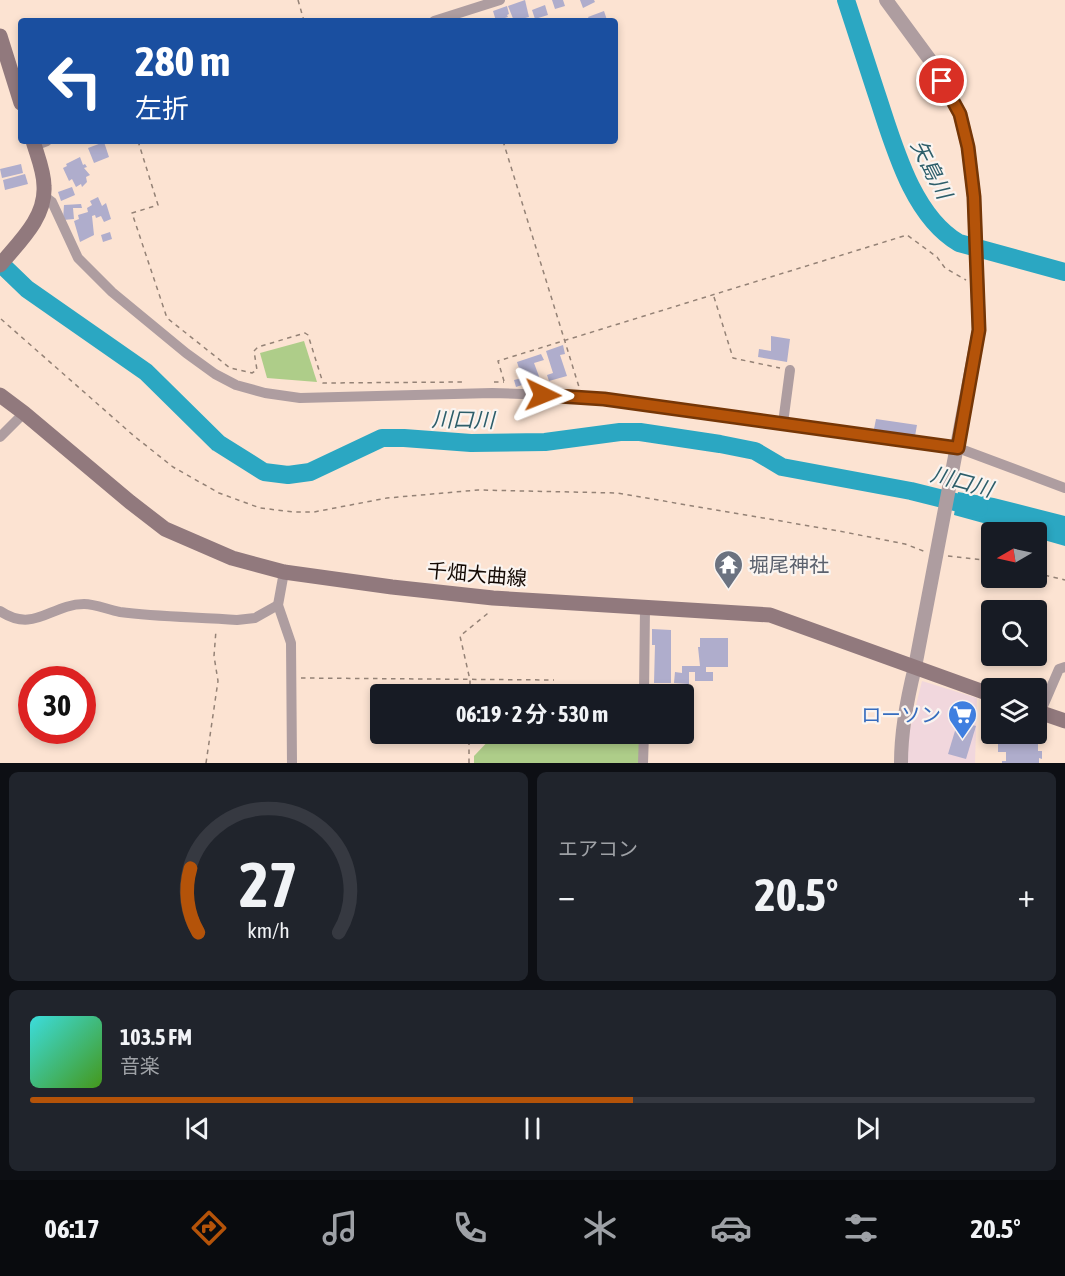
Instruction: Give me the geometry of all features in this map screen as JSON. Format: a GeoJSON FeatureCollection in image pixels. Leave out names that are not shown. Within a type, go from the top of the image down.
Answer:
{"type":"FeatureCollection","features":[{"type":"Feature","properties":{"kind":"main road"},"geometry":{"type":"LineString","coordinates":[[0,36],[18,93]]}},
{"type":"Feature","properties":{"kind":"main road"},"geometry":{"type":"LineString","coordinates":[[0,265],[37,219],[44,196],[38,144]]}},
{"type":"Feature","properties":{"kind":"main road","name":"千畑大曲線"},"geometry":{"type":"LineString","coordinates":[[0,395],[24,412],[165,529],[232,558],[284,572],[493,598],[770,615],[981,691]]}},
{"type":"Feature","properties":{"kind":"main road"},"geometry":{"type":"LineString","coordinates":[[1047,715],[1065,721]]}},
{"type":"Feature","properties":{"kind":"street"},"geometry":{"type":"LineString","coordinates":[[443,18],[500,0]]}},
{"type":"Feature","properties":{"kind":"street"},"geometry":{"type":"LineString","coordinates":[[886,0],[933,64],[960,114],[968,147],[975,218],[979,330],[957,454],[904,712],[901,763]]}},
{"type":"Feature","properties":{"kind":"street"},"geometry":{"type":"LineString","coordinates":[[44,196],[52,202],[78,258],[112,292],[186,353],[215,374],[236,385],[265,393],[300,398],[492,393],[582,396],[783,423],[957,454],[1065,488]]}},
{"type":"Feature","properties":{"kind":"street"},"geometry":{"type":"LineString","coordinates":[[783,423],[790,370]]}},
{"type":"Feature","properties":{"kind":"street"},"geometry":{"type":"LineString","coordinates":[[0,437],[24,412]]}},
{"type":"Feature","properties":{"kind":"street"},"geometry":{"type":"LineString","coordinates":[[284,572],[278,605],[291,643],[292,763]]}},
{"type":"Feature","properties":{"kind":"street"},"geometry":{"type":"LineString","coordinates":[[0,611],[18,621],[38,618],[84,604],[121,612],[255,618],[278,605]]}},
{"type":"Feature","properties":{"kind":"street"},"geometry":{"type":"LineString","coordinates":[[644,684],[645,608]]}},
{"type":"Feature","properties":{"kind":"street"},"geometry":{"type":"LineString","coordinates":[[1047,694],[1059,669],[1065,667]]}},
{"type":"Feature","properties":{"kind":"street"},"geometry":{"type":"LineString","coordinates":[[644,744],[644,763]]}},
{"type":"Feature","properties":{"kind":"path"},"geometry":{"type":"LineString","coordinates":[[298,0],[303,18]]}},
{"type":"Feature","properties":{"kind":"path"},"geometry":{"type":"LineString","coordinates":[[139,144],[159,205],[132,213],[167,318],[230,368],[252,373],[257,370],[254,351],[258,347],[305,333],[308,335],[323,383],[471,382]]}},
{"type":"Feature","properties":{"kind":"path"},"geometry":{"type":"LineString","coordinates":[[504,144],[582,396]]}},
{"type":"Feature","properties":{"kind":"path"},"geometry":{"type":"LineString","coordinates":[[493,382],[504,382],[498,361],[907,235],[937,257],[945,268],[978,285]]}},
{"type":"Feature","properties":{"kind":"path"},"geometry":{"type":"LineString","coordinates":[[714,295],[733,358],[790,370]]}},
{"type":"Feature","properties":{"kind":"path"},"geometry":{"type":"LineString","coordinates":[[1,318],[134,436],[173,467],[219,493],[260,508],[314,512],[387,498],[478,490],[617,493],[839,531],[981,559]]}},
{"type":"Feature","properties":{"kind":"path"},"geometry":{"type":"LineString","coordinates":[[1047,576],[1065,580]]}},
{"type":"Feature","properties":{"kind":"path"},"geometry":{"type":"LineString","coordinates":[[470,684],[460,636],[487,614],[493,598]]}},
{"type":"Feature","properties":{"kind":"path"},"geometry":{"type":"LineString","coordinates":[[207,763],[218,681],[214,656],[216,618]]}},
{"type":"Feature","properties":{"kind":"path"},"geometry":{"type":"LineString","coordinates":[[292,678],[554,680]]}},
{"type":"Feature","properties":{"kind":"path"},"geometry":{"type":"LineString","coordinates":[[469,744],[469,763]]}},
{"type":"Feature","properties":{"kind":"shaded area"},"geometry":{"type":"Polygon","coordinates":[[[922,681],[977,698],[975,763],[907,763],[907,741],[922,681]]]}},
{"type":"Feature","properties":{"kind":"green space"},"geometry":{"type":"Polygon","coordinates":[[[304,341],[317,382],[267,378],[260,353],[304,341]]]}},
{"type":"Feature","properties":{"kind":"green space"},"geometry":{"type":"Polygon","coordinates":[[[485,744],[639,744],[639,763],[474,763],[474,756],[485,744]]]}},
{"type":"Feature","properties":{"kind":"water"},"geometry":{"type":"Polygon","coordinates":[[[958,492],[994,498],[1065,516],[1065,546],[1047,541],[1047,522],[981,522],[954,515],[958,492]]]}},
{"type":"Feature","properties":{"kind":"building"},"geometry":{"type":"Polygon","coordinates":[[[525,0],[529,17],[513,18],[508,6],[525,0]]]}},
{"type":"Feature","properties":{"kind":"building"},"geometry":{"type":"Polygon","coordinates":[[[552,0],[563,0],[565,6],[555,9],[552,0]]]}},
{"type":"Feature","properties":{"kind":"building"},"geometry":{"type":"Polygon","coordinates":[[[580,0],[594,0],[595,2],[583,8],[580,0]]]}},
{"type":"Feature","properties":{"kind":"building"},"geometry":{"type":"Polygon","coordinates":[[[545,5],[548,15],[535,18],[532,10],[545,5]]]}},
{"type":"Feature","properties":{"kind":"building"},"geometry":{"type":"Polygon","coordinates":[[[507,6],[509,14],[505,18],[495,18],[493,11],[507,6]]]}},
{"type":"Feature","properties":{"kind":"building"},"geometry":{"type":"Polygon","coordinates":[[[604,11],[606,18],[588,18],[604,11]]]}},
{"type":"Feature","properties":{"kind":"building"},"geometry":{"type":"Polygon","coordinates":[[[105,144],[109,157],[94,163],[88,148],[105,144]]]}},
{"type":"Feature","properties":{"kind":"building"},"geometry":{"type":"Polygon","coordinates":[[[80,157],[83,165],[87,167],[84,168],[90,175],[86,177],[87,182],[82,187],[81,184],[76,187],[72,179],[69,181],[63,168],[80,157]]]}},
{"type":"Feature","properties":{"kind":"building"},"geometry":{"type":"Polygon","coordinates":[[[21,164],[23,173],[2,178],[0,169],[21,164]]]}},
{"type":"Feature","properties":{"kind":"building"},"geometry":{"type":"Polygon","coordinates":[[[25,174],[28,184],[5,190],[3,180],[25,174]]]}},
{"type":"Feature","properties":{"kind":"building"},"geometry":{"type":"Polygon","coordinates":[[[72,187],[75,195],[61,201],[58,192],[72,187]]]}},
{"type":"Feature","properties":{"kind":"building"},"geometry":{"type":"Polygon","coordinates":[[[98,197],[102,206],[106,203],[111,219],[104,222],[101,216],[96,218],[95,215],[92,216],[94,235],[80,242],[74,221],[79,219],[78,215],[88,212],[87,208],[92,205],[90,201],[98,197]]]}},
{"type":"Feature","properties":{"kind":"building"},"geometry":{"type":"Polygon","coordinates":[[[81,204],[82,208],[73,208],[74,219],[63,220],[64,205],[81,204]]]}},
{"type":"Feature","properties":{"kind":"building"},"geometry":{"type":"Polygon","coordinates":[[[110,232],[112,239],[103,242],[101,235],[110,232]]]}},
{"type":"Feature","properties":{"kind":"building"},"geometry":{"type":"Polygon","coordinates":[[[771,336],[790,339],[787,362],[758,357],[759,349],[771,351],[771,336]]]}},
{"type":"Feature","properties":{"kind":"building"},"geometry":{"type":"Polygon","coordinates":[[[563,345],[565,354],[560,355],[567,376],[549,381],[547,375],[553,373],[546,351],[563,345]]]}},
{"type":"Feature","properties":{"kind":"building"},"geometry":{"type":"Polygon","coordinates":[[[541,354],[544,360],[534,363],[540,379],[516,387],[514,380],[522,378],[517,362],[541,354]]]}},
{"type":"Feature","properties":{"kind":"building"},"geometry":{"type":"Polygon","coordinates":[[[876,419],[917,425],[915,436],[874,429],[876,419]]]}},
{"type":"Feature","properties":{"kind":"building"},"geometry":{"type":"Polygon","coordinates":[[[652,629],[671,630],[671,683],[654,683],[655,645],[652,645],[652,629]]]}},
{"type":"Feature","properties":{"kind":"building"},"geometry":{"type":"Polygon","coordinates":[[[700,638],[728,638],[728,667],[706,667],[706,672],[713,672],[713,681],[695,681],[695,672],[689,672],[689,684],[674,683],[675,672],[682,673],[682,666],[700,666],[698,647],[700,647],[700,638]]]}},
{"type":"Feature","properties":{"kind":"building","name":"ローソン"},"geometry":{"type":"Polygon","coordinates":[[[958,721],[976,726],[966,759],[948,754],[958,721]]]}},
{"type":"Feature","properties":{"kind":"building"},"geometry":{"type":"Polygon","coordinates":[[[998,744],[1038,744],[1038,751],[1042,751],[1042,759],[1039,758],[1039,763],[1002,763],[1006,761],[1006,752],[998,752],[998,744]]]}},
{"type":"Feature","properties":{"kind":"waterway","name":"矢島川"},"geometry":{"type":"LineString","coordinates":[[846,0],[897,154],[916,196],[928,215],[942,231],[959,243],[1065,272]]}},
{"type":"Feature","properties":{"kind":"waterway","name":"川口川"},"geometry":{"type":"LineString","coordinates":[[0,263],[27,289],[146,372],[218,443],[264,472],[288,475],[310,472],[382,438],[471,443],[545,442],[620,432],[640,432],[755,451],[782,467],[911,491],[979,508]]}},
{"type":"Feature","properties":{"kind":"place","name":"堀尾神社"},"geometry":{"type":"Point","coordinates":[728,590]}},
{"type":"Feature","properties":{"kind":"place","name":"ローソン"},"geometry":{"type":"Point","coordinates":[962,740]}},
{"type":"Feature","properties":{"kind":"route"},"geometry":{"type":"LineString","coordinates":[[543,395],[582,396],[958,448],[979,330],[974,197],[968,147],[960,114],[942,81]]}}]}
